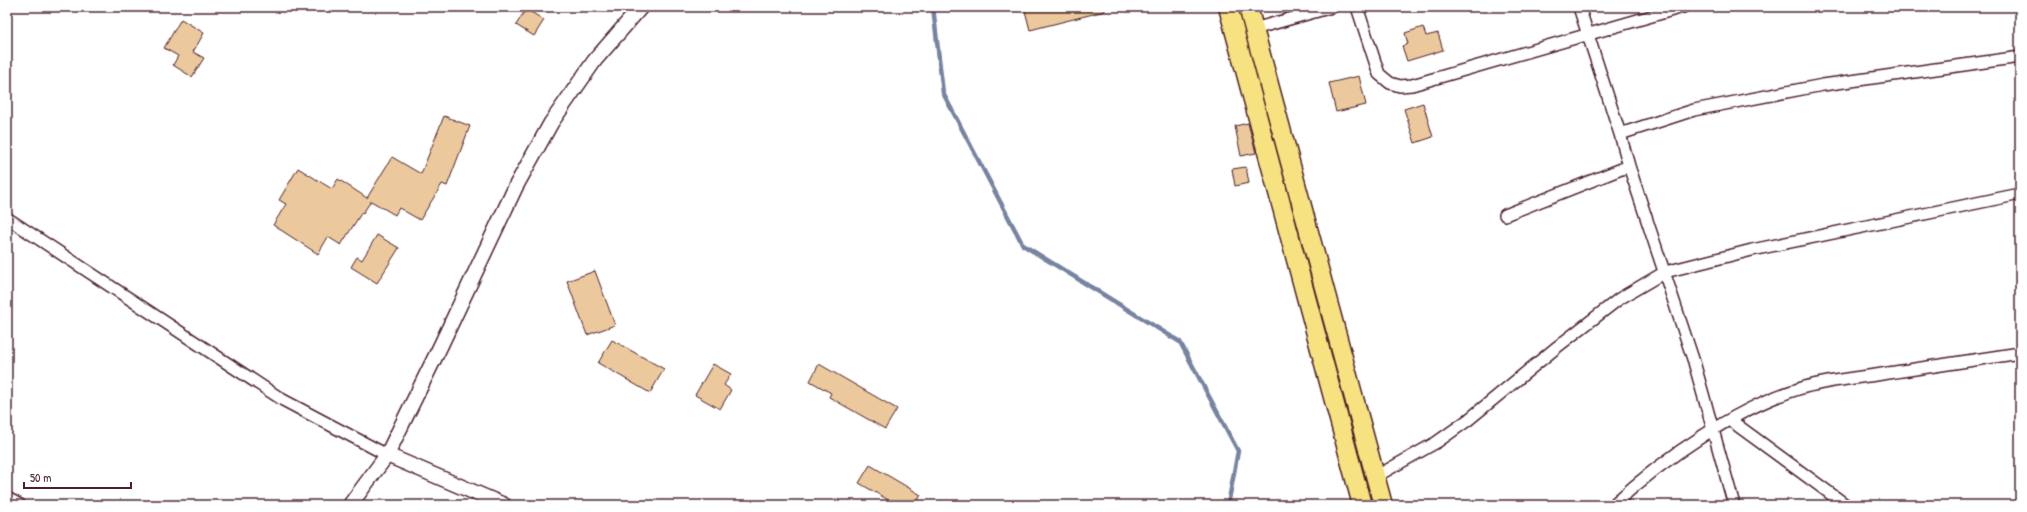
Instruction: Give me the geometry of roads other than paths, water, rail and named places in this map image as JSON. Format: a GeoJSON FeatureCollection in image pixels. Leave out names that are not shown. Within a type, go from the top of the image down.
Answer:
{"type":"FeatureCollection","features":[{"type":"Feature","properties":{"kind":"main road"},"geometry":{"type":"LineString","coordinates":[[1228,7],[1362,505]]}},
{"type":"Feature","properties":{"kind":"main road"},"geometry":{"type":"LineString","coordinates":[[1248,7],[1383,505]]}},
{"type":"Feature","properties":{"kind":"street"},"geometry":{"type":"LineString","coordinates":[[350,505],[386,455],[440,347],[516,186],[552,123],[596,60],[642,7]]}},
{"type":"Feature","properties":{"kind":"street"},"geometry":{"type":"LineString","coordinates":[[1254,29],[1332,7]]}},
{"type":"Feature","properties":{"kind":"street"},"geometry":{"type":"LineString","coordinates":[[1357,7],[1379,74],[1390,83],[1400,86],[1412,85],[1588,36],[1683,7]]}},
{"type":"Feature","properties":{"kind":"street"},"geometry":{"type":"LineString","coordinates":[[1579,7],[1629,166],[1694,362],[1734,505]]}},
{"type":"Feature","properties":{"kind":"street"},"geometry":{"type":"LineString","coordinates":[[1620,134],[1694,110],[1823,85],[2020,56]]}},
{"type":"Feature","properties":{"kind":"street"},"geometry":{"type":"LineString","coordinates":[[1505,215],[1629,166]]}},
{"type":"Feature","properties":{"kind":"street"},"geometry":{"type":"LineString","coordinates":[[1375,477],[1437,442],[1468,420],[1557,347],[1619,299],[1665,272],[1752,250],[2020,194]]}},
{"type":"Feature","properties":{"kind":"street"},"geometry":{"type":"LineString","coordinates":[[7,218],[283,400],[386,455],[504,505]]}},
{"type":"Feature","properties":{"kind":"street"},"geometry":{"type":"LineString","coordinates":[[1613,505],[1633,486],[1712,430],[1762,402],[1805,387],[2020,353]]}},
{"type":"Feature","properties":{"kind":"street"},"geometry":{"type":"LineString","coordinates":[[1730,420],[1846,505]]}},
{"type":"Feature","properties":{"kind":"street"},"geometry":{"type":"LineString","coordinates":[[7,498],[20,505]]}},
{"type":"Feature","properties":{"kind":"waterway"},"geometry":{"type":"LineString","coordinates":[[933,7],[943,93],[1023,245],[1180,342],[1238,451],[1228,505]]}}]}
